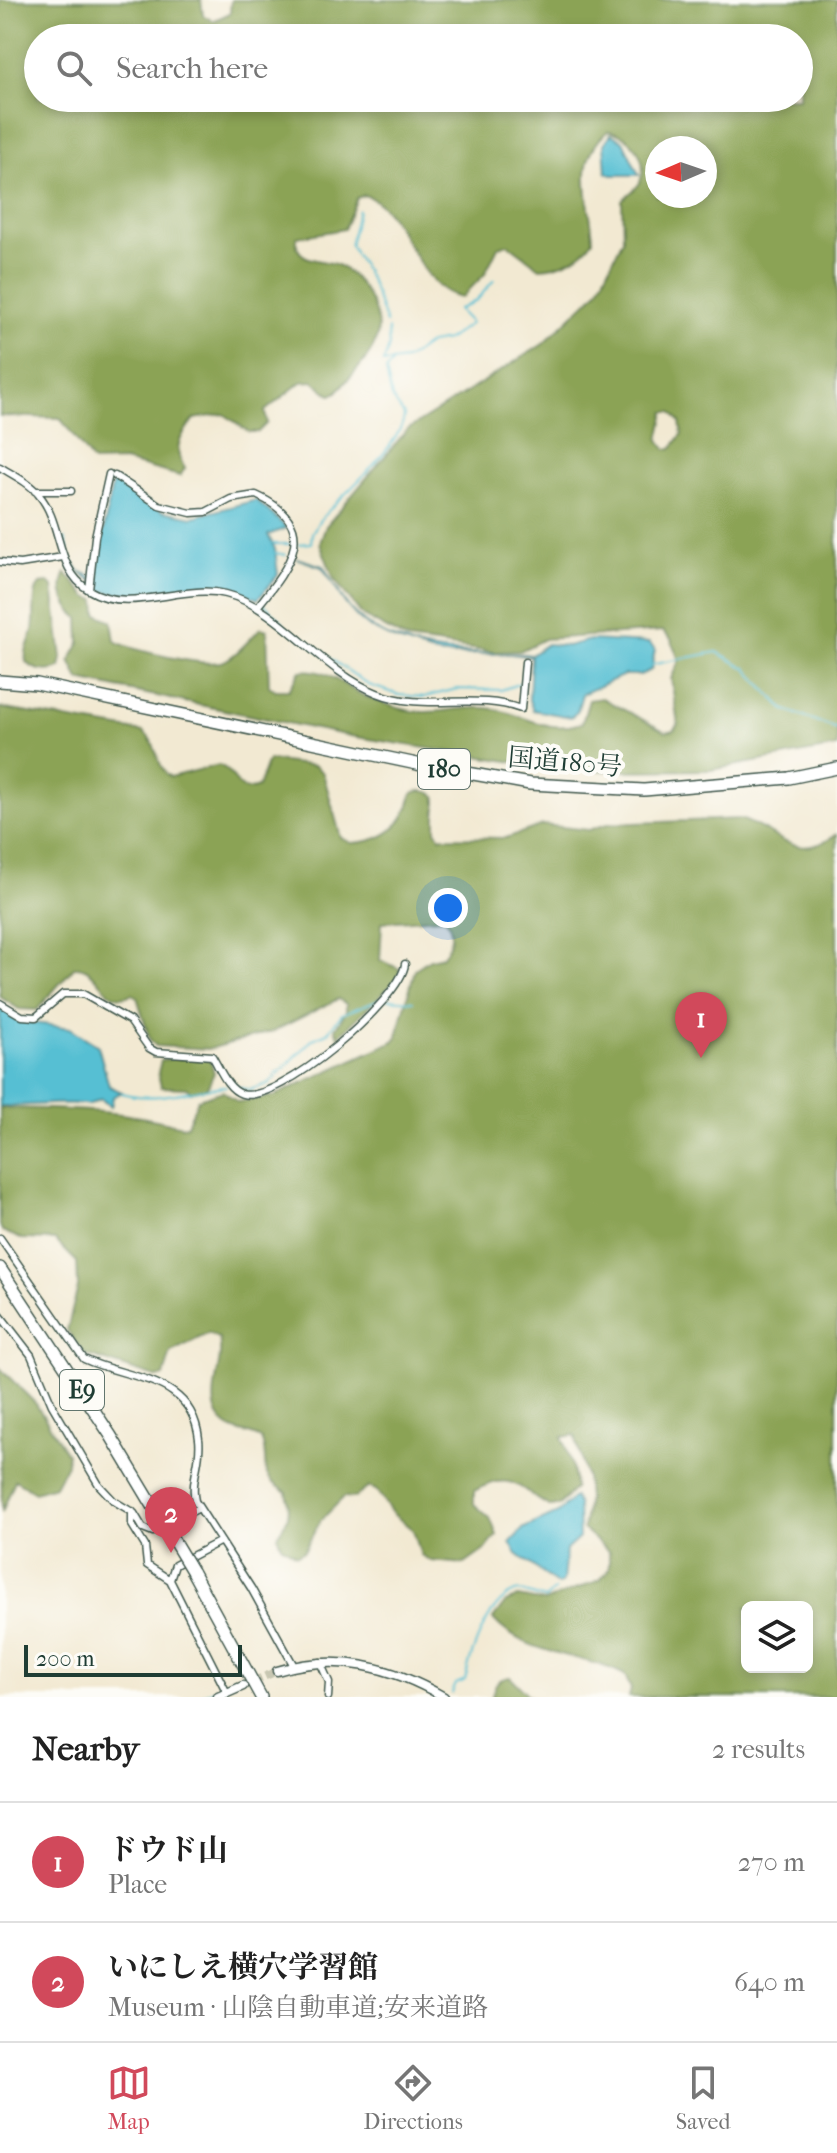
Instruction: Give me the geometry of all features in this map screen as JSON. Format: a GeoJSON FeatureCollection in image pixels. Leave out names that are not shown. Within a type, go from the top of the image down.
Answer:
{"type":"FeatureCollection","features":[{"type":"Feature","properties":{"kind":"highway","name":"国道180号"},"geometry":{"type":"LineString","coordinates":[[0,681],[56,688],[430,767],[530,784],[644,790],[789,778],[837,768]]}},
{"type":"Feature","properties":{"kind":"highway","name":"国道180号"},"geometry":{"type":"LineString","coordinates":[[0,688],[56,688]]}},
{"type":"Feature","properties":{"kind":"highway","name":"E9"},"geometry":{"type":"LineString","coordinates":[[0,1268],[96,1411],[192,1571],[261,1697]]}},
{"type":"Feature","properties":{"kind":"main road"},"geometry":{"type":"LineString","coordinates":[[277,1671],[320,1662],[374,1666],[402,1675],[444,1697]]}},
{"type":"Feature","properties":{"kind":"main road"},"geometry":{"type":"LineString","coordinates":[[218,1697],[236,1691]]}},
{"type":"Feature","properties":{"kind":"street"},"geometry":{"type":"LineString","coordinates":[[0,467],[35,491],[57,528],[63,557],[89,590],[105,596],[150,599],[213,592],[258,606],[340,673],[393,699],[417,702],[484,701],[521,709],[525,662]]}},
{"type":"Feature","properties":{"kind":"street"},"geometry":{"type":"LineString","coordinates":[[89,590],[102,495],[112,475],[167,509],[198,513],[231,499],[256,495],[282,515],[293,530],[294,551],[290,565],[258,606]]}},
{"type":"Feature","properties":{"kind":"street"},"geometry":{"type":"LineString","coordinates":[[35,491],[71,491]]}},
{"type":"Feature","properties":{"kind":"street"},"geometry":{"type":"LineString","coordinates":[[0,562],[20,564],[63,557]]}},
{"type":"Feature","properties":{"kind":"street"},"geometry":{"type":"LineString","coordinates":[[0,1003],[22,1016],[36,1017],[63,994],[83,994],[130,1021],[149,1048],[156,1052],[212,1056],[233,1089],[248,1095],[273,1087],[345,1042],[400,982],[405,964]]}},
{"type":"Feature","properties":{"kind":"street"},"geometry":{"type":"LineString","coordinates":[[0,1238],[84,1359],[157,1380],[170,1389],[194,1421],[200,1446],[193,1486],[199,1508],[259,1600],[294,1666]]}},
{"type":"Feature","properties":{"kind":"street"},"geometry":{"type":"LineString","coordinates":[[0,1315],[31,1355],[52,1405],[99,1485],[114,1501],[132,1511],[143,1528],[153,1532],[199,1508]]}},
{"type":"Feature","properties":{"kind":"street"},"geometry":{"type":"LineString","coordinates":[[132,1511],[132,1525],[145,1546],[147,1565],[170,1580],[236,1691]]}},
{"type":"Feature","properties":{"kind":"street"},"geometry":{"type":"LineString","coordinates":[[170,1580],[175,1565],[219,1542]]}},
{"type":"Feature","properties":{"kind":"street"},"geometry":{"type":"LineString","coordinates":[[320,1662],[329,1682],[328,1697]]}},
{"type":"Feature","properties":{"kind":"green space"},"geometry":{"type":"Polygon","coordinates":[[[0,0],[201,0],[203,15],[213,21],[230,13],[231,0],[837,0],[837,747],[711,770],[608,771],[527,764],[350,736],[79,680],[70,661],[80,643],[79,618],[64,598],[62,586],[66,573],[87,597],[96,600],[97,614],[112,621],[115,641],[136,649],[215,663],[234,655],[261,628],[267,630],[269,686],[276,690],[289,690],[300,671],[320,672],[367,697],[408,710],[426,712],[487,708],[556,726],[582,723],[589,700],[602,698],[666,732],[674,730],[678,724],[671,679],[679,661],[671,639],[663,631],[544,639],[520,651],[494,652],[407,640],[363,616],[334,579],[320,543],[326,526],[407,430],[543,344],[598,291],[623,239],[622,200],[639,184],[642,173],[636,148],[616,133],[608,131],[590,156],[586,182],[593,240],[570,260],[540,268],[508,244],[498,247],[485,274],[462,297],[446,291],[432,280],[390,215],[378,202],[364,195],[357,198],[344,229],[297,237],[302,254],[337,265],[355,278],[369,298],[377,321],[378,333],[372,350],[337,392],[331,395],[313,381],[301,382],[265,411],[267,423],[258,432],[249,432],[224,414],[194,419],[179,442],[179,455],[185,468],[180,476],[124,461],[93,462],[60,418],[0,416],[0,0]],[[665,412],[659,440],[666,449],[672,448],[682,434],[680,422],[672,412],[665,412]]]}},
{"type":"Feature","properties":{"kind":"green space"},"geometry":{"type":"Polygon","coordinates":[[[49,583],[53,587],[62,658],[60,668],[46,671],[30,665],[26,658],[33,630],[37,589],[40,584],[49,583]]]}},
{"type":"Feature","properties":{"kind":"green space"},"geometry":{"type":"Polygon","coordinates":[[[0,708],[143,732],[152,742],[162,767],[170,777],[219,765],[240,786],[250,789],[258,787],[268,760],[315,766],[323,773],[341,838],[351,843],[383,836],[398,824],[412,794],[421,791],[436,796],[436,830],[440,837],[506,838],[543,825],[589,830],[607,824],[740,819],[798,846],[822,843],[837,834],[837,1697],[629,1697],[631,1689],[625,1675],[538,1648],[506,1631],[493,1619],[506,1602],[518,1597],[544,1602],[600,1580],[609,1569],[609,1552],[583,1529],[588,1499],[586,1477],[575,1435],[562,1437],[572,1466],[575,1488],[559,1505],[551,1507],[508,1482],[474,1491],[474,1504],[490,1518],[497,1535],[486,1549],[465,1564],[431,1561],[421,1555],[413,1530],[392,1513],[376,1490],[369,1487],[354,1498],[344,1497],[320,1521],[304,1551],[297,1555],[281,1545],[277,1535],[288,1515],[287,1492],[267,1473],[261,1439],[226,1425],[215,1407],[219,1339],[209,1333],[171,1352],[164,1376],[158,1378],[84,1354],[67,1330],[78,1287],[77,1262],[55,1240],[21,1239],[2,1231],[0,1108],[114,1113],[182,1126],[187,1125],[198,1099],[223,1091],[238,1102],[274,1096],[396,1040],[415,969],[430,959],[443,956],[448,947],[451,934],[446,919],[382,922],[380,960],[400,969],[397,979],[339,1036],[335,1029],[346,1011],[346,1004],[338,999],[274,1031],[209,1049],[156,1046],[150,1040],[137,997],[132,994],[122,997],[114,995],[90,972],[74,967],[37,1010],[19,1009],[0,997],[0,708]]]}},
{"type":"Feature","properties":{"kind":"green space"},"geometry":{"type":"Polygon","coordinates":[[[204,1056],[211,1062],[214,1073],[207,1088],[191,1092],[187,1088],[161,1087],[158,1073],[161,1060],[204,1056]]]}},
{"type":"Feature","properties":{"kind":"green space"},"geometry":{"type":"Polygon","coordinates":[[[0,1368],[36,1404],[67,1454],[67,1464],[55,1486],[35,1492],[15,1480],[2,1512],[0,1368]]]}},
{"type":"Feature","properties":{"kind":"green space"},"geometry":{"type":"Polygon","coordinates":[[[510,1677],[530,1697],[492,1697],[497,1683],[510,1677]]]}},
{"type":"Feature","properties":{"kind":"water"},"geometry":{"type":"Polygon","coordinates":[[[611,134],[623,141],[639,175],[612,175],[606,172],[604,144],[611,134]]]}},
{"type":"Feature","properties":{"kind":"water"},"geometry":{"type":"Polygon","coordinates":[[[113,480],[162,511],[193,517],[256,500],[287,528],[268,535],[275,549],[278,575],[258,599],[216,585],[140,594],[95,589],[95,582],[78,572],[67,553],[79,571],[95,578],[113,480]]]}},
{"type":"Feature","properties":{"kind":"water"},"geometry":{"type":"Polygon","coordinates":[[[590,640],[649,643],[655,649],[651,670],[640,675],[624,675],[582,694],[577,712],[571,717],[533,710],[529,700],[531,657],[503,654],[531,655],[547,644],[567,646],[590,640]]]}},
{"type":"Feature","properties":{"kind":"water"},"geometry":{"type":"Polygon","coordinates":[[[411,645],[454,652],[498,654],[444,655],[411,645]]]}},
{"type":"Feature","properties":{"kind":"water"},"geometry":{"type":"Polygon","coordinates":[[[0,1008],[20,1021],[70,1028],[98,1046],[109,1086],[122,1092],[113,1097],[111,1107],[101,1099],[88,1105],[0,1106],[0,1008]]]}},
{"type":"Feature","properties":{"kind":"water"},"geometry":{"type":"Polygon","coordinates":[[[574,1497],[578,1504],[579,1538],[566,1550],[563,1581],[558,1585],[517,1554],[510,1543],[524,1528],[558,1513],[574,1497]]]}},
{"type":"Feature","properties":{"kind":"waterway"},"geometry":{"type":"LineString","coordinates":[[358,210],[350,245],[370,279],[386,323]]}},
{"type":"Feature","properties":{"kind":"waterway"},"geometry":{"type":"LineString","coordinates":[[388,329],[389,347],[383,363],[406,360],[430,343],[447,340],[471,323],[458,310],[477,300],[494,280]]}},
{"type":"Feature","properties":{"kind":"waterway"},"geometry":{"type":"LineString","coordinates":[[299,544],[311,543],[312,533],[319,521],[369,470],[401,427],[404,415],[392,398],[386,371],[392,363]]}},
{"type":"Feature","properties":{"kind":"waterway"},"geometry":{"type":"LineString","coordinates":[[65,539],[68,549]]}},
{"type":"Feature","properties":{"kind":"waterway"},"geometry":{"type":"LineString","coordinates":[[273,544],[290,544]]}},
{"type":"Feature","properties":{"kind":"waterway"},"geometry":{"type":"LineString","coordinates":[[275,553],[286,555]]}},
{"type":"Feature","properties":{"kind":"waterway"},"geometry":{"type":"LineString","coordinates":[[262,602],[283,622]]}},
{"type":"Feature","properties":{"kind":"waterway"},"geometry":{"type":"LineString","coordinates":[[316,649],[369,685],[399,695],[425,697],[457,689],[501,690],[521,683]]}},
{"type":"Feature","properties":{"kind":"waterway"},"geometry":{"type":"LineString","coordinates":[[650,665],[717,652],[746,668],[783,709],[837,729]]}},
{"type":"Feature","properties":{"kind":"waterway"},"geometry":{"type":"LineString","coordinates":[[234,1086],[249,1090],[268,1084],[313,1039],[327,1033],[342,1014],[380,999]]}},
{"type":"Feature","properties":{"kind":"waterway"},"geometry":{"type":"LineString","coordinates":[[388,999],[413,1001]]}},
{"type":"Feature","properties":{"kind":"waterway"},"geometry":{"type":"LineString","coordinates":[[122,1093],[147,1097],[226,1086]]}},
{"type":"Feature","properties":{"kind":"waterway"},"geometry":{"type":"LineString","coordinates":[[452,1693],[456,1684],[465,1680],[483,1628],[499,1604],[508,1595],[519,1591],[545,1599],[555,1590]]}},
{"type":"Feature","properties":{"kind":"waterway"},"geometry":{"type":"LineString","coordinates":[[198,1697],[213,1690]]}},
{"type":"Feature","properties":{"kind":"tunnel"},"geometry":{"type":"LineString","coordinates":[[243,1686],[277,1671]]}},
{"type":"Feature","properties":{"kind":"place","name":"ドウド山"},"geometry":{"type":"Point","coordinates":[701,1058]}},
{"type":"Feature","properties":{"kind":"place","name":"いにしえ横穴学習館"},"geometry":{"type":"Point","coordinates":[171,1553]}}]}
